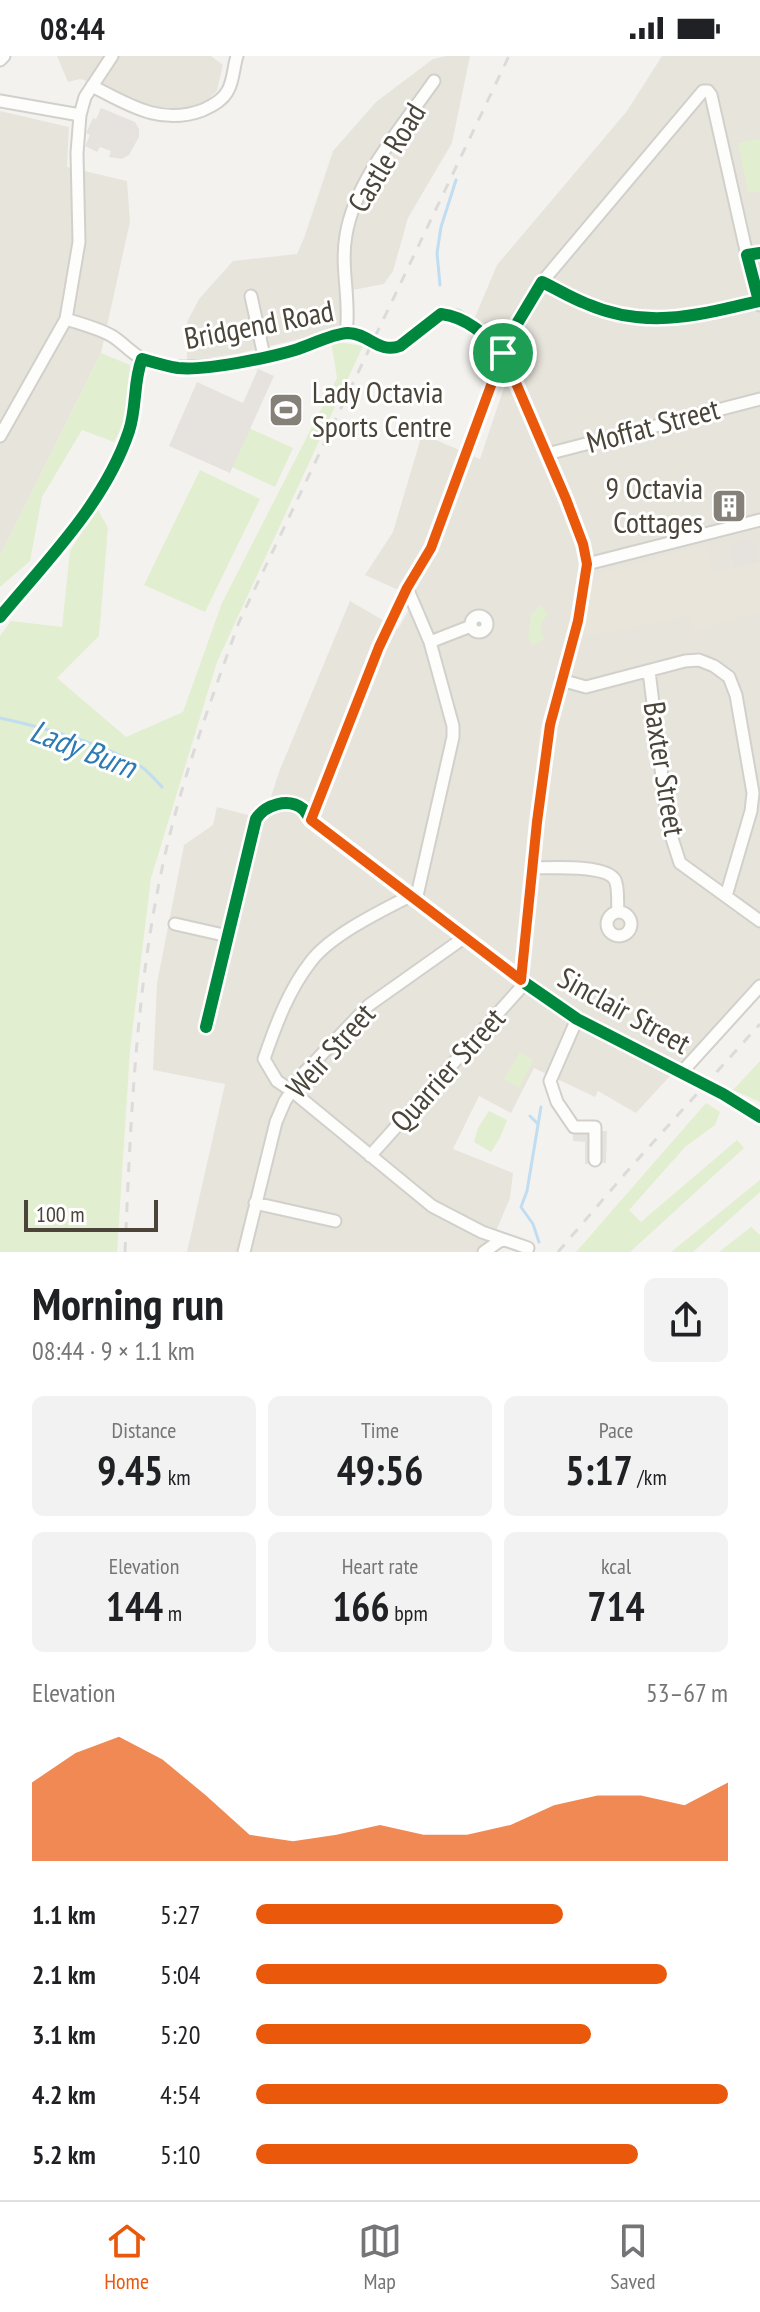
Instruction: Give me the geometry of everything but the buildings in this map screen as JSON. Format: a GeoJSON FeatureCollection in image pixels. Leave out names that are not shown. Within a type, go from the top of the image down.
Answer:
{"type":"FeatureCollection","features":[{"type":"Feature","properties":{"kind":"street"},"geometry":{"type":"LineString","coordinates":[[0,436],[66,319],[79,242],[77,153],[80,115],[85,97],[112,56]]}},
{"type":"Feature","properties":{"kind":"street"},"geometry":{"type":"LineString","coordinates":[[92,86],[146,113],[185,116],[216,104],[227,93],[237,56]]}},
{"type":"Feature","properties":{"kind":"street","name":"Castle Road"},"geometry":{"type":"LineString","coordinates":[[346,333],[346,235],[356,200],[376,165],[434,81]]}},
{"type":"Feature","properties":{"kind":"street"},"geometry":{"type":"LineString","coordinates":[[311,820],[379,647],[437,535],[503,353],[518,322],[542,282],[703,91],[708,91],[760,303],[693,316],[635,318],[588,305],[542,282]]}},
{"type":"Feature","properties":{"kind":"street"},"geometry":{"type":"LineString","coordinates":[[0,101],[80,115]]}},
{"type":"Feature","properties":{"kind":"street"},"geometry":{"type":"LineString","coordinates":[[747,255],[760,253]]}},
{"type":"Feature","properties":{"kind":"street"},"geometry":{"type":"LineString","coordinates":[[251,296],[264,356]]}},
{"type":"Feature","properties":{"kind":"street","name":"Bridgend Road"},"geometry":{"type":"LineString","coordinates":[[66,319],[109,334],[142,359],[179,368],[216,366],[290,351],[346,333],[394,349],[441,314],[457,316],[481,332],[503,353],[583,544],[587,564]]}},
{"type":"Feature","properties":{"kind":"street","name":"Moffat Street"},"geometry":{"type":"LineString","coordinates":[[547,454],[760,399]]}},
{"type":"Feature","properties":{"kind":"street"},"geometry":{"type":"LineString","coordinates":[[523,982],[537,822],[550,725],[578,621],[587,564],[760,520]]}},
{"type":"Feature","properties":{"kind":"street"},"geometry":{"type":"LineString","coordinates":[[407,588],[430,642],[453,726],[453,737],[413,898],[349,929],[313,958],[281,1010],[264,1059],[277,1081],[432,1206],[471,1227],[528,1248]]}},
{"type":"Feature","properties":{"kind":"street"},"geometry":{"type":"LineString","coordinates":[[430,642],[471,626]]}},
{"type":"Feature","properties":{"kind":"street"},"geometry":{"type":"LineString","coordinates":[[561,680],[586,687],[699,660],[729,677],[736,695],[753,793],[751,811],[726,896]]}},
{"type":"Feature","properties":{"kind":"street","name":"Baxter Street"},"geometry":{"type":"LineString","coordinates":[[649,671],[668,826],[680,863],[760,921]]}},
{"type":"Feature","properties":{"kind":"street","name":"Sinclair Street"},"geometry":{"type":"LineString","coordinates":[[206,1027],[254,828],[261,811],[286,803],[302,808],[311,820],[523,982],[577,1019],[760,1117]]}},
{"type":"Feature","properties":{"kind":"street"},"geometry":{"type":"LineString","coordinates":[[533,868],[589,869],[610,875],[616,881],[618,912]]}},
{"type":"Feature","properties":{"kind":"street"},"geometry":{"type":"LineString","coordinates":[[175,924],[228,936]]}},
{"type":"Feature","properties":{"kind":"street","name":"Weir Street"},"geometry":{"type":"LineString","coordinates":[[244,1252],[276,1122],[285,1101],[303,1074],[369,1005],[465,937]]}},
{"type":"Feature","properties":{"kind":"street","name":"Quarrier Street"},"geometry":{"type":"LineString","coordinates":[[370,1156],[523,982]]}},
{"type":"Feature","properties":{"kind":"street"},"geometry":{"type":"LineString","coordinates":[[681,1073],[760,986]]}},
{"type":"Feature","properties":{"kind":"street"},"geometry":{"type":"LineString","coordinates":[[577,1019],[550,1081],[557,1102],[574,1127],[595,1127],[595,1160]]}},
{"type":"Feature","properties":{"kind":"street"},"geometry":{"type":"LineString","coordinates":[[255,1203],[335,1221]]}},
{"type":"Feature","properties":{"kind":"street"},"geometry":{"type":"LineString","coordinates":[[484,1252],[501,1240]]}},
{"type":"Feature","properties":{"kind":"shaded area"},"geometry":{"type":"Polygon","coordinates":[[[57,56],[211,56],[223,65],[217,91],[201,106],[172,112],[146,109],[100,85],[80,79],[68,82],[57,56]]]}},
{"type":"Feature","properties":{"kind":"shaded area"},"geometry":{"type":"Polygon","coordinates":[[[470,56],[452,143],[408,218],[393,271],[384,284],[342,292],[342,329],[236,354],[187,361],[187,322],[199,299],[233,261],[297,254],[333,151],[376,102],[433,59],[470,56]]]}},
{"type":"Feature","properties":{"kind":"shaded area"},"geometry":{"type":"Polygon","coordinates":[[[662,56],[760,56],[760,978],[636,1113],[598,1091],[595,1097],[534,1068],[511,1113],[479,1096],[453,1149],[513,1173],[510,1198],[491,1243],[498,1252],[187,1252],[225,1084],[153,1070],[157,983],[184,845],[213,825],[217,807],[264,819],[279,772],[350,601],[398,629],[411,606],[403,592],[365,575],[393,532],[422,434],[480,459],[516,352],[475,317],[497,265],[627,111],[662,56]]]}},
{"type":"Feature","properties":{"kind":"shaded area"},"geometry":{"type":"Polygon","coordinates":[[[101,108],[135,122],[139,129],[139,137],[129,155],[122,159],[109,157],[111,151],[100,147],[97,152],[85,146],[90,135],[86,133],[101,108]]]}},
{"type":"Feature","properties":{"kind":"shaded area"},"geometry":{"type":"Polygon","coordinates":[[[0,111],[69,127],[67,167],[127,181],[130,222],[101,353],[0,556],[0,111]]]}},
{"type":"Feature","properties":{"kind":"shaded area"},"geometry":{"type":"Polygon","coordinates":[[[258,369],[274,376],[230,473],[169,446],[197,382],[243,403],[258,369]]]}},
{"type":"Feature","properties":{"kind":"shaded area"},"geometry":{"type":"Polygon","coordinates":[[[752,538],[759,562],[735,568],[730,544],[752,538]]]}},
{"type":"Feature","properties":{"kind":"shaded area"},"geometry":{"type":"Polygon","coordinates":[[[705,545],[712,573],[760,562],[760,611],[695,631],[691,614],[585,635],[590,586],[600,573],[705,545]]]}},
{"type":"Feature","properties":{"kind":"shaded area"},"geometry":{"type":"Polygon","coordinates":[[[573,1131],[607,1131],[606,1163],[585,1164],[585,1142],[573,1141],[573,1131]]]}},
{"type":"Feature","properties":{"kind":"green space"},"geometry":{"type":"Polygon","coordinates":[[[760,139],[760,191],[748,193],[738,143],[760,139]]]}},
{"type":"Feature","properties":{"kind":"green space"},"geometry":{"type":"Polygon","coordinates":[[[331,341],[363,346],[217,662],[151,878],[130,1050],[117,1252],[0,1252],[0,636],[11,621],[62,627],[70,551],[97,508],[108,528],[99,636],[57,678],[126,737],[183,712],[222,603],[337,378],[331,341]]]}},
{"type":"Feature","properties":{"kind":"green space"},"geometry":{"type":"Polygon","coordinates":[[[101,353],[130,365],[128,415],[114,442],[82,430],[42,497],[30,561],[0,587],[0,556],[101,353]]]}},
{"type":"Feature","properties":{"kind":"green space"},"geometry":{"type":"Polygon","coordinates":[[[249,428],[293,448],[275,487],[232,467],[249,428]]]}},
{"type":"Feature","properties":{"kind":"green space"},"geometry":{"type":"Polygon","coordinates":[[[200,470],[260,499],[205,612],[144,585],[200,470]]]}},
{"type":"Feature","properties":{"kind":"green space"},"geometry":{"type":"Polygon","coordinates":[[[541,605],[548,614],[542,626],[544,639],[532,646],[528,637],[531,614],[541,605]]]}},
{"type":"Feature","properties":{"kind":"green space"},"geometry":{"type":"Polygon","coordinates":[[[520,1052],[533,1060],[519,1088],[504,1079],[520,1052]]]}},
{"type":"Feature","properties":{"kind":"green space"},"geometry":{"type":"Polygon","coordinates":[[[760,1061],[760,1102],[733,1090],[760,1061]]]}},
{"type":"Feature","properties":{"kind":"green space"},"geometry":{"type":"Polygon","coordinates":[[[706,1103],[720,1112],[715,1125],[685,1147],[629,1210],[641,1222],[737,1140],[744,1148],[630,1252],[576,1252],[706,1103]]]}},
{"type":"Feature","properties":{"kind":"green space"},"geometry":{"type":"Polygon","coordinates":[[[489,1111],[507,1120],[491,1152],[474,1142],[478,1128],[489,1111]]]}},
{"type":"Feature","properties":{"kind":"green space"},"geometry":{"type":"Polygon","coordinates":[[[760,1180],[760,1192],[693,1252],[671,1252],[760,1180]]]}},
{"type":"Feature","properties":{"kind":"green space"},"geometry":{"type":"Polygon","coordinates":[[[751,1227],[760,1235],[760,1252],[719,1252],[751,1227]]]}},
{"type":"Feature","properties":{"kind":"waterway"},"geometry":{"type":"LineString","coordinates":[[440,285],[437,253],[441,227],[456,180]]}},
{"type":"Feature","properties":{"kind":"waterway","name":"Lady Burn"},"geometry":{"type":"LineString","coordinates":[[0,718],[106,749],[139,765],[162,787]]}},
{"type":"Feature","properties":{"kind":"waterway","name":"Lady Burn"},"geometry":{"type":"LineString","coordinates":[[539,1242],[533,1224],[521,1207],[527,1191],[541,1107]]}},
{"type":"Feature","properties":{"kind":"waterway","name":"Lady Burn"},"geometry":{"type":"LineString","coordinates":[[530,1116],[538,1124]]}},
{"type":"Feature","properties":{"kind":"railway"},"geometry":{"type":"LineString","coordinates":[[125,1252],[142,994],[157,892],[175,814],[192,759],[239,622],[509,56]]}},
{"type":"Feature","properties":{"kind":"railway"},"geometry":{"type":"LineString","coordinates":[[558,1252],[760,1024]]}},
{"type":"Feature","properties":{"kind":"cycle path"},"geometry":{"type":"LineString","coordinates":[[0,617],[73,530],[105,482],[129,431],[142,359],[178,368],[220,366],[283,353],[348,333],[393,348],[400,346],[441,314],[467,323],[503,353],[542,282],[609,312],[673,318],[759,301],[747,255],[760,253]]}},
{"type":"Feature","properties":{"kind":"cycle path"},"geometry":{"type":"LineString","coordinates":[[206,1027],[256,819],[277,804],[291,804],[303,809],[311,820],[577,1019],[723,1094],[760,1117]]}},
{"type":"Feature","properties":{"kind":"place","name":"Lady Octavia Sports Centre"},"geometry":{"type":"Point","coordinates":[286,410]}},
{"type":"Feature","properties":{"kind":"place","name":"9 Octavia Cottages"},"geometry":{"type":"Point","coordinates":[729,506]}},
{"type":"Feature","properties":{"kind":"route"},"geometry":{"type":"LineString","coordinates":[[503,353],[566,499],[587,564],[572,648],[550,725],[521,980],[311,820],[379,647],[407,588],[431,548],[503,353]]}}]}
